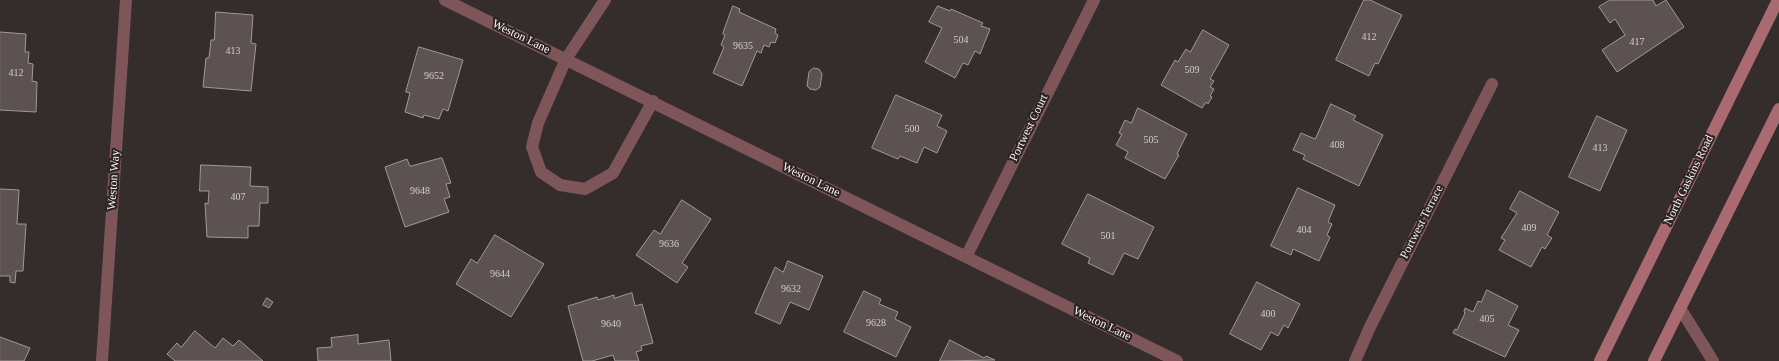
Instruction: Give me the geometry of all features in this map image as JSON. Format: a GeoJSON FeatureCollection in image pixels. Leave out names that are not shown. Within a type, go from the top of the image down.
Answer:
{"type":"FeatureCollection","features":[{"type":"Feature","properties":{"kind":"main road","name":"North Gaskins Road"},"geometry":{"type":"LineString","coordinates":[[1600,361],[1778,0]]}},
{"type":"Feature","properties":{"kind":"main road"},"geometry":{"type":"LineString","coordinates":[[1654,361],[1700,265],[1779,109]]}},
{"type":"Feature","properties":{"kind":"street","name":"Weston Way"},"geometry":{"type":"LineString","coordinates":[[102,361],[126,0]]}},
{"type":"Feature","properties":{"kind":"street","name":"Weston Lane"},"geometry":{"type":"LineString","coordinates":[[446,0],[1177,361]]}},
{"type":"Feature","properties":{"kind":"street"},"geometry":{"type":"LineString","coordinates":[[605,0],[566,59],[538,122],[532,147],[542,172],[560,185],[585,189],[613,173],[653,101]]}},
{"type":"Feature","properties":{"kind":"street","name":"Portwest Court"},"geometry":{"type":"LineString","coordinates":[[966,257],[1094,0]]}},
{"type":"Feature","properties":{"kind":"street","name":"Portwest Terrace"},"geometry":{"type":"LineString","coordinates":[[1355,361],[1370,327],[1492,84]]}},
{"type":"Feature","properties":{"kind":"street"},"geometry":{"type":"LineString","coordinates":[[1680,308],[1713,361]]}},
{"type":"Feature","properties":{"kind":"building"},"geometry":{"type":"Polygon","coordinates":[[[1364,0],[1370,0],[1402,15],[1378,64],[1375,63],[1369,76],[1336,60],[1364,0]]]}},
{"type":"Feature","properties":{"kind":"building"},"geometry":{"type":"Polygon","coordinates":[[[1610,0],[1653,0],[1656,6],[1666,0],[1684,27],[1617,72],[1602,50],[1625,35],[1615,19],[1610,23],[1599,7],[1610,0]]]}},
{"type":"Feature","properties":{"kind":"building"},"geometry":{"type":"Polygon","coordinates":[[[733,6],[740,9],[739,12],[776,29],[775,33],[778,35],[775,43],[771,42],[769,47],[764,45],[761,53],[757,51],[742,86],[713,73],[724,47],[721,45],[725,35],[723,34],[733,6]]]}},
{"type":"Feature","properties":{"kind":"building"},"geometry":{"type":"Polygon","coordinates":[[[938,6],[950,11],[951,9],[983,23],[981,26],[990,29],[980,54],[975,51],[968,65],[963,63],[955,78],[925,62],[942,28],[929,22],[938,6]]]}},
{"type":"Feature","properties":{"kind":"building"},"geometry":{"type":"Polygon","coordinates":[[[216,12],[253,15],[251,43],[256,44],[251,91],[203,87],[206,58],[209,58],[211,40],[214,40],[216,12]]]}},
{"type":"Feature","properties":{"kind":"building"},"geometry":{"type":"Polygon","coordinates":[[[1203,30],[1229,45],[1210,79],[1214,81],[1210,87],[1214,89],[1210,96],[1212,97],[1208,104],[1206,102],[1202,108],[1161,85],[1175,60],[1178,62],[1186,49],[1190,52],[1203,30]]]}},
{"type":"Feature","properties":{"kind":"building"},"geometry":{"type":"Polygon","coordinates":[[[0,32],[26,34],[25,52],[29,52],[28,63],[33,64],[32,81],[37,82],[36,112],[0,110],[0,32]]]}},
{"type":"Feature","properties":{"kind":"building"},"geometry":{"type":"Polygon","coordinates":[[[419,47],[463,60],[448,111],[443,109],[439,119],[424,115],[423,118],[405,112],[410,93],[406,92],[419,47]]]}},
{"type":"Feature","properties":{"kind":"building"},"geometry":{"type":"Polygon","coordinates":[[[814,68],[819,69],[822,74],[820,87],[816,90],[810,89],[807,86],[809,72],[814,68]]]}},
{"type":"Feature","properties":{"kind":"building"},"geometry":{"type":"Polygon","coordinates":[[[896,95],[942,115],[937,126],[947,131],[937,153],[924,147],[917,163],[900,156],[898,159],[872,148],[896,95]]]}},
{"type":"Feature","properties":{"kind":"building"},"geometry":{"type":"Polygon","coordinates":[[[1331,104],[1356,116],[1353,120],[1383,135],[1359,186],[1303,159],[1305,155],[1293,150],[1301,133],[1315,139],[1331,104]]]}},
{"type":"Feature","properties":{"kind":"building"},"geometry":{"type":"Polygon","coordinates":[[[1138,108],[1187,134],[1177,154],[1179,155],[1165,179],[1125,158],[1128,152],[1116,145],[1122,134],[1119,133],[1125,120],[1131,123],[1138,108]]]}},
{"type":"Feature","properties":{"kind":"building"},"geometry":{"type":"Polygon","coordinates":[[[1597,116],[1627,130],[1600,191],[1569,177],[1597,116]]]}},
{"type":"Feature","properties":{"kind":"building"},"geometry":{"type":"Polygon","coordinates":[[[442,158],[451,183],[446,184],[450,197],[444,199],[449,212],[405,227],[385,167],[407,159],[410,166],[442,158]]]}},
{"type":"Feature","properties":{"kind":"building"},"geometry":{"type":"Polygon","coordinates":[[[201,165],[251,167],[250,186],[268,187],[268,203],[260,203],[259,226],[248,226],[248,238],[207,237],[205,203],[208,204],[209,191],[200,191],[201,165]]]}},
{"type":"Feature","properties":{"kind":"building"},"geometry":{"type":"Polygon","coordinates":[[[1298,188],[1335,205],[1328,222],[1332,224],[1327,235],[1330,237],[1319,261],[1293,249],[1291,255],[1271,246],[1298,188]]]}},
{"type":"Feature","properties":{"kind":"building"},"geometry":{"type":"Polygon","coordinates":[[[0,189],[19,190],[17,224],[26,224],[23,271],[16,271],[15,283],[10,282],[10,276],[0,276],[0,189]]]}},
{"type":"Feature","properties":{"kind":"building"},"geometry":{"type":"Polygon","coordinates":[[[1520,191],[1559,212],[1547,235],[1552,238],[1545,249],[1542,247],[1531,267],[1499,250],[1505,240],[1501,238],[1517,213],[1510,209],[1520,191]]]}},
{"type":"Feature","properties":{"kind":"building"},"geometry":{"type":"Polygon","coordinates":[[[1088,194],[1154,227],[1138,259],[1124,253],[1113,275],[1088,263],[1090,258],[1062,244],[1088,194]]]}},
{"type":"Feature","properties":{"kind":"building"},"geometry":{"type":"Polygon","coordinates":[[[682,200],[711,219],[682,263],[688,267],[677,283],[636,255],[654,230],[660,234],[682,200]]]}},
{"type":"Feature","properties":{"kind":"building"},"geometry":{"type":"Polygon","coordinates":[[[495,235],[544,264],[511,317],[456,284],[471,259],[477,263],[495,235]]]}},
{"type":"Feature","properties":{"kind":"building"},"geometry":{"type":"Polygon","coordinates":[[[788,261],[823,276],[809,310],[790,302],[780,324],[755,313],[775,267],[783,272],[788,261]]]}},
{"type":"Feature","properties":{"kind":"building"},"geometry":{"type":"Polygon","coordinates":[[[1257,282],[1300,304],[1288,328],[1284,325],[1278,336],[1271,332],[1261,350],[1230,334],[1257,282]]]}},
{"type":"Feature","properties":{"kind":"building"},"geometry":{"type":"Polygon","coordinates":[[[1487,290],[1518,306],[1508,325],[1519,330],[1505,357],[1453,333],[1455,329],[1457,330],[1465,313],[1465,308],[1473,312],[1478,301],[1481,302],[1487,290]]]}},
{"type":"Feature","properties":{"kind":"building"},"geometry":{"type":"Polygon","coordinates":[[[864,291],[881,299],[879,304],[898,312],[895,319],[911,327],[896,357],[844,332],[864,291]]]}},
{"type":"Feature","properties":{"kind":"building"},"geometry":{"type":"Polygon","coordinates":[[[632,293],[635,306],[642,304],[653,343],[641,346],[642,350],[636,352],[639,361],[615,361],[613,355],[592,361],[583,361],[568,306],[597,297],[598,300],[614,295],[614,298],[632,293]]]}},
{"type":"Feature","properties":{"kind":"building"},"geometry":{"type":"Polygon","coordinates":[[[267,298],[273,302],[269,308],[263,305],[267,298]]]}},
{"type":"Feature","properties":{"kind":"building"},"geometry":{"type":"Polygon","coordinates":[[[195,331],[215,348],[223,338],[233,346],[239,340],[263,361],[175,361],[167,354],[177,343],[181,347],[195,331]]]}},
{"type":"Feature","properties":{"kind":"building"},"geometry":{"type":"Polygon","coordinates":[[[358,335],[358,344],[389,340],[391,361],[318,361],[317,348],[332,347],[331,338],[358,335]]]}},
{"type":"Feature","properties":{"kind":"building"},"geometry":{"type":"Polygon","coordinates":[[[0,337],[30,348],[24,361],[0,361],[0,337]]]}},
{"type":"Feature","properties":{"kind":"building"},"geometry":{"type":"Polygon","coordinates":[[[950,340],[984,358],[986,356],[995,360],[940,361],[950,340]]]}}]}
